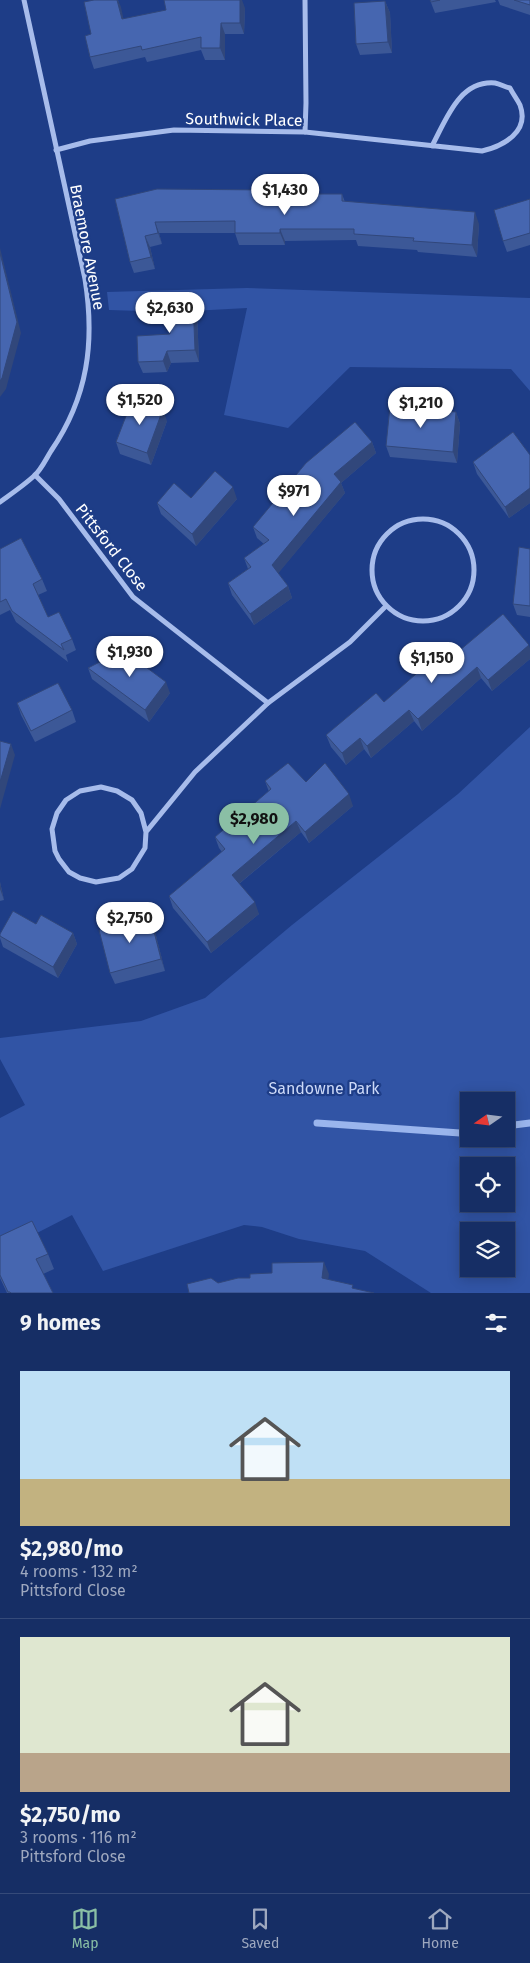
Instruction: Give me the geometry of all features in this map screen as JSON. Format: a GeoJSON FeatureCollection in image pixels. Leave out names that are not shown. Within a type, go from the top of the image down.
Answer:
{"type":"FeatureCollection","features":[{"type":"Feature","properties":{"kind":"street","name":"Braemore Avenue"},"geometry":{"type":"LineString","coordinates":[[0,502],[35,475],[64,432],[83,384],[90,341],[90,310],[85,279],[24,0]]}},
{"type":"Feature","properties":{"kind":"street"},"geometry":{"type":"LineString","coordinates":[[305,0],[305,132]]}},
{"type":"Feature","properties":{"kind":"street","name":"Southwick Place"},"geometry":{"type":"LineString","coordinates":[[56,150],[90,141],[174,130],[305,132],[432,146],[482,151],[497,147],[513,138],[522,123],[521,107],[510,88],[495,83],[475,86],[459,98],[432,146]]}},
{"type":"Feature","properties":{"kind":"street","name":"Pittsford Close"},"geometry":{"type":"LineString","coordinates":[[35,475],[59,499],[133,597],[268,703]]}},
{"type":"Feature","properties":{"kind":"street"},"geometry":{"type":"LineString","coordinates":[[421,518],[439,521],[458,531],[468,545],[474,559],[473,584],[460,605],[441,619],[423,622],[407,619],[386,606],[376,591],[372,573],[374,555],[382,539],[399,524],[421,518]]}},
{"type":"Feature","properties":{"kind":"street"},"geometry":{"type":"LineString","coordinates":[[146,832],[141,813],[132,800],[117,790],[101,787],[80,791],[66,800],[57,813],[52,829],[55,851],[70,872],[80,878],[96,882],[119,878],[132,868],[145,848],[146,832],[196,772],[268,703],[350,642],[386,606]]}},
{"type":"Feature","properties":{"kind":"green space"},"geometry":{"type":"Polygon","coordinates":[[[247,288],[530,298],[530,391],[511,369],[350,367],[288,428],[224,415],[247,308],[173,312],[109,310],[107,292],[247,288]]]}},
{"type":"Feature","properties":{"kind":"green space","name":"Sandowne Park"},"geometry":{"type":"Polygon","coordinates":[[[530,727],[530,1293],[431,1293],[365,1251],[299,1239],[262,1227],[244,1225],[103,1271],[72,1215],[0,1252],[0,1118],[25,1105],[0,1059],[0,1038],[141,1021],[205,998],[292,925],[458,794],[530,727]]]}},
{"type":"Feature","properties":{"kind":"building"},"geometry":{"type":"Polygon","coordinates":[[[117,0],[122,19],[166,10],[164,0],[240,0],[240,23],[221,23],[220,48],[201,48],[201,37],[142,50],[141,46],[90,57],[85,36],[91,34],[84,2],[117,0]]]}},
{"type":"Feature","properties":{"kind":"building"},"geometry":{"type":"Polygon","coordinates":[[[514,0],[530,0],[530,5],[514,0]]]}},
{"type":"Feature","properties":{"kind":"building"},"geometry":{"type":"Polygon","coordinates":[[[385,1],[388,42],[356,44],[354,3],[385,1]]]}},
{"type":"Feature","properties":{"kind":"building"},"geometry":{"type":"Polygon","coordinates":[[[157,189],[266,190],[266,194],[342,194],[342,201],[475,212],[472,245],[413,241],[414,238],[354,234],[354,229],[280,229],[280,233],[235,233],[235,221],[155,222],[158,233],[145,236],[151,257],[130,262],[115,199],[157,189]]]}},
{"type":"Feature","properties":{"kind":"building"},"geometry":{"type":"Polygon","coordinates":[[[530,199],[530,233],[503,241],[494,210],[530,199]]]}},
{"type":"Feature","properties":{"kind":"building"},"geometry":{"type":"Polygon","coordinates":[[[0,253],[17,322],[0,381],[0,253]]]}},
{"type":"Feature","properties":{"kind":"building"},"geometry":{"type":"Polygon","coordinates":[[[193,300],[195,350],[167,351],[163,361],[138,362],[137,336],[170,334],[169,301],[193,300]]]}},
{"type":"Feature","properties":{"kind":"building"},"geometry":{"type":"Polygon","coordinates":[[[133,398],[163,409],[147,453],[116,442],[133,398]]]}},
{"type":"Feature","properties":{"kind":"building"},"geometry":{"type":"Polygon","coordinates":[[[390,406],[456,412],[453,452],[386,446],[390,406]]]}},
{"type":"Feature","properties":{"kind":"building"},"geometry":{"type":"Polygon","coordinates":[[[355,422],[372,442],[334,474],[341,482],[272,565],[288,586],[250,614],[228,583],[251,567],[244,558],[269,540],[253,527],[306,463],[355,422]]]}},
{"type":"Feature","properties":{"kind":"building"},"geometry":{"type":"Polygon","coordinates":[[[513,432],[530,455],[530,488],[505,507],[473,462],[513,432]]]}},
{"type":"Feature","properties":{"kind":"building"},"geometry":{"type":"Polygon","coordinates":[[[215,471],[233,487],[192,534],[157,503],[174,483],[191,498],[215,471]]]}},
{"type":"Feature","properties":{"kind":"building"},"geometry":{"type":"Polygon","coordinates":[[[21,538],[42,579],[33,584],[48,617],[59,612],[72,639],[61,644],[64,650],[12,611],[6,599],[0,602],[0,549],[21,538]]]}},
{"type":"Feature","properties":{"kind":"building"},"geometry":{"type":"Polygon","coordinates":[[[519,547],[530,549],[530,606],[513,604],[519,547]]]}},
{"type":"Feature","properties":{"kind":"building"},"geometry":{"type":"Polygon","coordinates":[[[503,614],[529,645],[488,680],[477,667],[418,719],[409,710],[367,746],[360,738],[342,753],[326,735],[376,693],[384,702],[440,653],[447,661],[503,614]]]}},
{"type":"Feature","properties":{"kind":"building"},"geometry":{"type":"Polygon","coordinates":[[[123,650],[166,682],[145,710],[88,668],[123,650]]]}},
{"type":"Feature","properties":{"kind":"building"},"geometry":{"type":"Polygon","coordinates":[[[58,683],[72,710],[31,731],[17,703],[58,683]]]}},
{"type":"Feature","properties":{"kind":"building"},"geometry":{"type":"Polygon","coordinates":[[[0,741],[11,744],[0,782],[0,741]]]}},
{"type":"Feature","properties":{"kind":"building"},"geometry":{"type":"Polygon","coordinates":[[[288,763],[306,782],[325,763],[349,794],[305,832],[296,821],[232,875],[255,902],[207,942],[169,896],[225,849],[215,837],[271,789],[265,781],[288,763]]]}},
{"type":"Feature","properties":{"kind":"building"},"geometry":{"type":"Polygon","coordinates":[[[13,911],[36,924],[41,915],[73,933],[53,967],[0,936],[13,911]]]}},
{"type":"Feature","properties":{"kind":"building"},"geometry":{"type":"Polygon","coordinates":[[[150,916],[161,959],[110,973],[99,930],[150,916]]]}},
{"type":"Feature","properties":{"kind":"building"},"geometry":{"type":"Polygon","coordinates":[[[32,1221],[48,1254],[36,1259],[53,1293],[11,1293],[8,1292],[0,1275],[0,1236],[32,1221]]]}},
{"type":"Feature","properties":{"kind":"building"},"geometry":{"type":"Polygon","coordinates":[[[324,1262],[322,1278],[353,1285],[352,1288],[374,1293],[189,1293],[187,1284],[211,1278],[218,1283],[238,1278],[250,1278],[250,1274],[272,1273],[272,1263],[324,1262]]]}},
{"type":"Feature","properties":{"kind":"waterway"},"geometry":{"type":"LineString","coordinates":[[317,1123],[460,1133]]}},
{"type":"Feature","properties":{"kind":"waterway"},"geometry":{"type":"LineString","coordinates":[[515,1125],[530,1123]]}}]}
